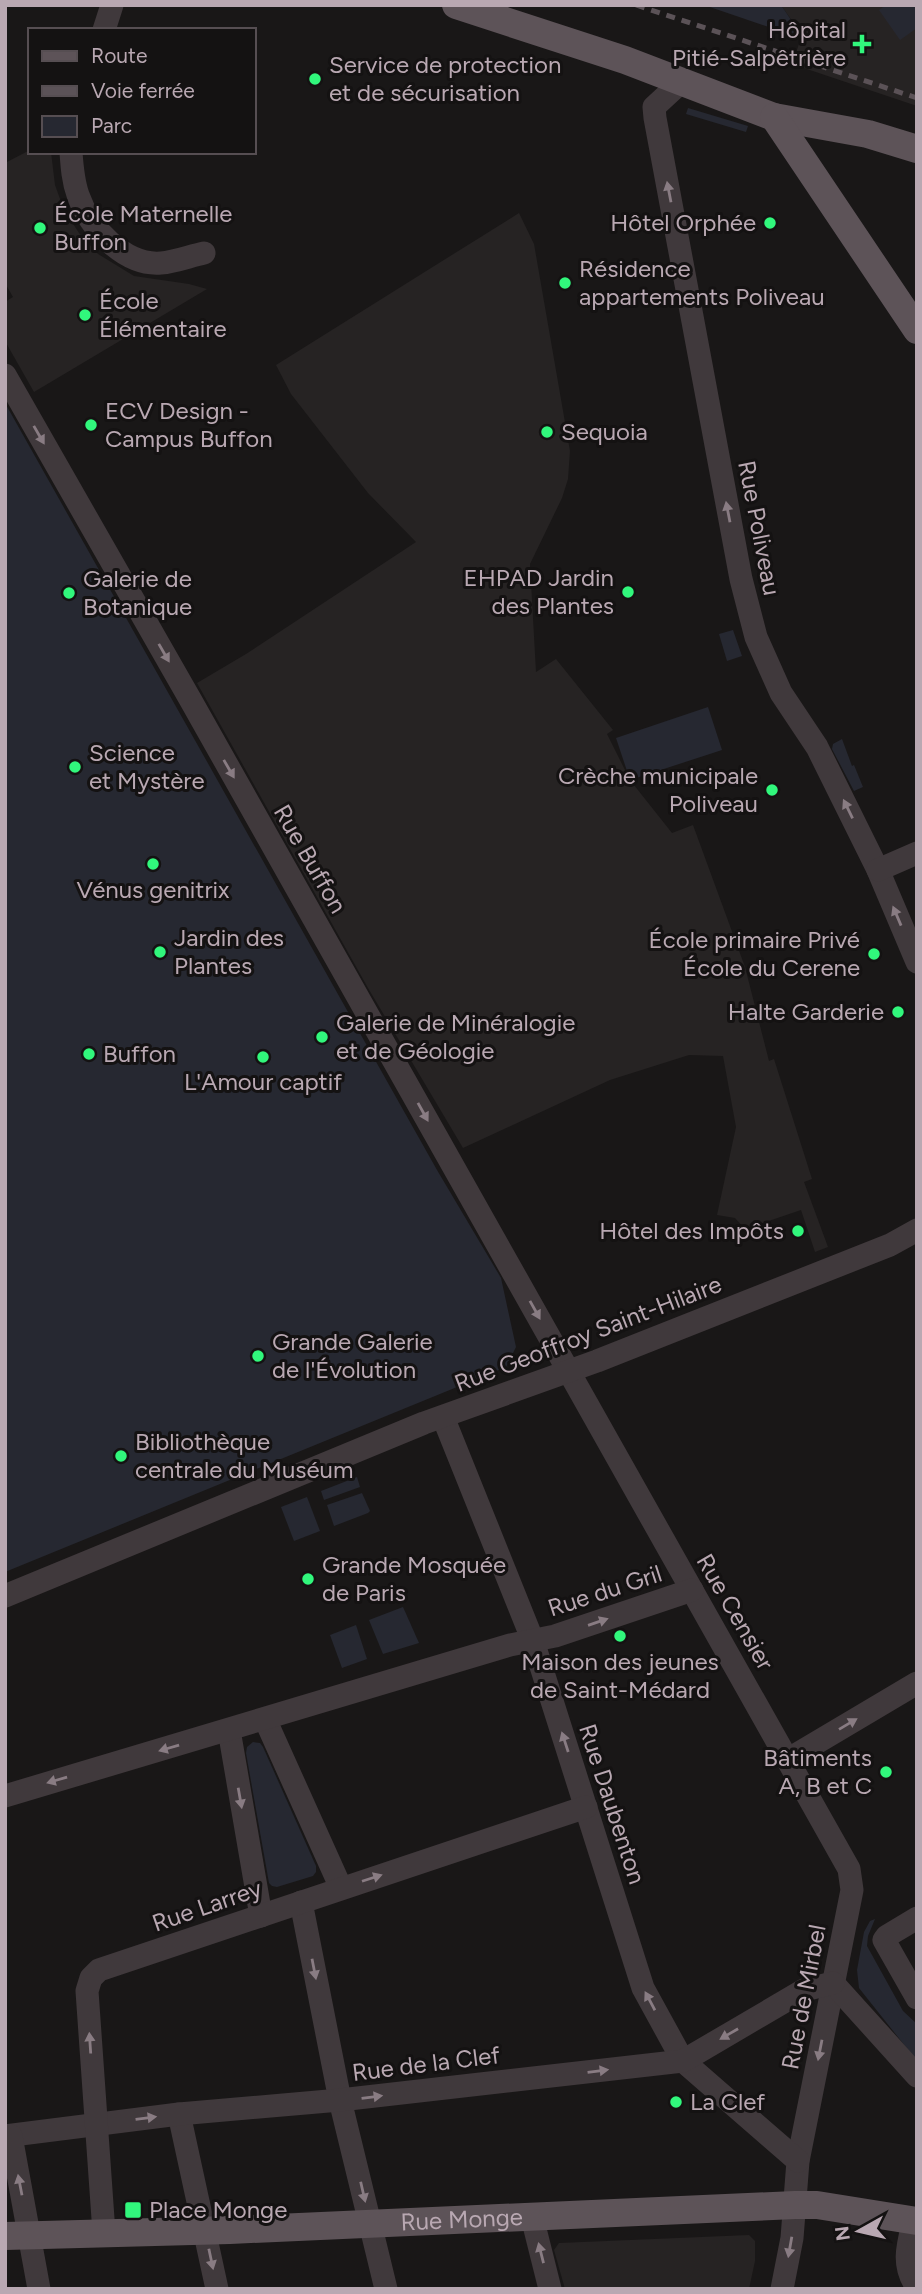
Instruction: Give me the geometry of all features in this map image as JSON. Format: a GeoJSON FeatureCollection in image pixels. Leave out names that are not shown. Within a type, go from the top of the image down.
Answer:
{"type":"FeatureCollection","features":[{"type":"Feature","properties":{"kind":"main road"},"geometry":{"type":"LineString","coordinates":[[456,5],[625,61],[774,117],[868,134],[917,149]]}},
{"type":"Feature","properties":{"kind":"main road"},"geometry":{"type":"LineString","coordinates":[[774,117],[917,330]]}},
{"type":"Feature","properties":{"kind":"main road","name":"Rue Monge"},"geometry":{"type":"LineString","coordinates":[[17,2236],[817,2205],[915,2221]]}},
{"type":"Feature","properties":{"kind":"street"},"geometry":{"type":"LineString","coordinates":[[105,28],[112,5]]}},
{"type":"Feature","properties":{"kind":"street","name":"Rue Poliveau"},"geometry":{"type":"LineString","coordinates":[[681,82],[654,107],[655,118],[741,579],[756,637],[781,693],[817,747],[878,870],[917,962]]}},
{"type":"Feature","properties":{"kind":"street"},"geometry":{"type":"LineString","coordinates":[[71,154],[74,181],[85,210],[119,249],[134,258],[162,263],[204,253]]}},
{"type":"Feature","properties":{"kind":"street","name":"Rue Buffon"},"geometry":{"type":"LineString","coordinates":[[5,375],[568,1370]]}},
{"type":"Feature","properties":{"kind":"street"},"geometry":{"type":"LineString","coordinates":[[878,870],[917,853]]}},
{"type":"Feature","properties":{"kind":"street","name":"Rue Geoffroy Saint-Hilaire"},"geometry":{"type":"LineString","coordinates":[[5,1596],[424,1423],[608,1356],[890,1245],[917,1230]]}},
{"type":"Feature","properties":{"kind":"street"},"geometry":{"type":"LineString","coordinates":[[890,1245],[917,1243]]}},
{"type":"Feature","properties":{"kind":"street","name":"Rue Censier"},"geometry":{"type":"LineString","coordinates":[[568,1370],[789,1759],[849,1869],[852,1881]]}},
{"type":"Feature","properties":{"kind":"street","name":"Rue Daubenton"},"geometry":{"type":"LineString","coordinates":[[443,1417],[533,1641],[643,1988],[683,2061],[798,2161]]}},
{"type":"Feature","properties":{"kind":"street","name":"Rue du Gril"},"geometry":{"type":"LineString","coordinates":[[5,1796],[510,1645],[555,1636],[692,1590]]}},
{"type":"Feature","properties":{"kind":"street"},"geometry":{"type":"LineString","coordinates":[[789,1759],[917,1684]]}},
{"type":"Feature","properties":{"kind":"street"},"geometry":{"type":"LineString","coordinates":[[265,1719],[341,1888]]}},
{"type":"Feature","properties":{"kind":"street"},"geometry":{"type":"LineString","coordinates":[[229,1730],[261,1916]]}},
{"type":"Feature","properties":{"kind":"street","name":"Rue Larrey"},"geometry":{"type":"LineString","coordinates":[[104,2233],[87,1991],[91,1978],[99,1970],[586,1807]]}},
{"type":"Feature","properties":{"kind":"street","name":"Rue de Mirbel"},"geometry":{"type":"LineString","coordinates":[[782,2289],[792,2238],[798,2161],[852,1881]]}},
{"type":"Feature","properties":{"kind":"street"},"geometry":{"type":"LineString","coordinates":[[301,1902],[340,2101],[386,2289]]}},
{"type":"Feature","properties":{"kind":"street"},"geometry":{"type":"LineString","coordinates":[[917,1918],[887,1936],[884,1942],[917,1998]]}},
{"type":"Feature","properties":{"kind":"street"},"geometry":{"type":"LineString","coordinates":[[833,1983],[917,2076]]}},
{"type":"Feature","properties":{"kind":"street","name":"Rue de la Clef"},"geometry":{"type":"LineString","coordinates":[[8,2136],[179,2114],[340,2101],[683,2061],[804,1990],[833,1983]]}},
{"type":"Feature","properties":{"kind":"street"},"geometry":{"type":"LineString","coordinates":[[179,2114],[217,2289]]}},
{"type":"Feature","properties":{"kind":"street"},"geometry":{"type":"LineString","coordinates":[[8,2136],[17,2236],[38,2289]]}},
{"type":"Feature","properties":{"kind":"street"},"geometry":{"type":"LineString","coordinates":[[532,2217],[550,2289]]}},
{"type":"Feature","properties":{"kind":"street"},"geometry":{"type":"LineString","coordinates":[[915,2221],[906,2267],[917,2287]]}},
{"type":"Feature","properties":{"kind":"shaded area","name":"Hôpital Pitié-Salpêtrière"},"geometry":{"type":"Polygon","coordinates":[[[781,5],[917,5],[917,106],[792,64],[799,44],[805,46],[806,43],[781,5]]]}},
{"type":"Feature","properties":{"kind":"shaded area","name":"École Élémentaire"},"geometry":{"type":"Polygon","coordinates":[[[28,151],[28,154],[51,154],[55,185],[64,210],[79,233],[98,254],[134,276],[207,289],[34,392],[5,341],[5,302],[13,297],[5,283],[5,163],[28,151]]]}},
{"type":"Feature","properties":{"kind":"shaded area"},"geometry":{"type":"Polygon","coordinates":[[[519,213],[534,244],[570,451],[568,479],[562,498],[530,564],[536,672],[556,659],[613,730],[607,734],[630,780],[672,833],[693,825],[745,967],[769,1061],[774,1059],[812,1179],[804,1182],[828,1247],[815,1252],[801,1210],[745,1229],[735,1218],[717,1215],[736,1127],[723,1056],[689,1055],[610,1080],[463,1148],[368,988],[197,683],[246,654],[416,542],[368,493],[291,394],[276,365],[519,213]]]}},
{"type":"Feature","properties":{"kind":"shaded area"},"geometry":{"type":"Polygon","coordinates":[[[749,2235],[755,2241],[755,2261],[749,2289],[565,2289],[554,2250],[559,2243],[749,2235]]]}},
{"type":"Feature","properties":{"kind":"green space"},"geometry":{"type":"Polygon","coordinates":[[[704,5],[781,5],[804,39],[704,5]]]}},
{"type":"Feature","properties":{"kind":"green space"},"geometry":{"type":"Polygon","coordinates":[[[886,5],[917,5],[917,28],[900,40],[879,10],[886,5]]]}},
{"type":"Feature","properties":{"kind":"green space"},"geometry":{"type":"Polygon","coordinates":[[[688,108],[748,126],[746,132],[686,114],[688,108]]]}},
{"type":"Feature","properties":{"kind":"green space","name":"Jardin des Plantes"},"geometry":{"type":"Polygon","coordinates":[[[5,403],[437,1170],[501,1278],[516,1347],[506,1367],[5,1572],[5,403]]]}},
{"type":"Feature","properties":{"kind":"green space"},"geometry":{"type":"Polygon","coordinates":[[[733,630],[742,656],[727,661],[719,634],[733,630]]]}},
{"type":"Feature","properties":{"kind":"green space"},"geometry":{"type":"Polygon","coordinates":[[[708,707],[722,750],[630,780],[616,738],[708,707]]]}},
{"type":"Feature","properties":{"kind":"green space"},"geometry":{"type":"Polygon","coordinates":[[[842,739],[863,787],[854,791],[832,749],[833,744],[842,739]]]}},
{"type":"Feature","properties":{"kind":"green space"},"geometry":{"type":"Polygon","coordinates":[[[357,1477],[360,1487],[324,1500],[321,1491],[357,1477]]]}},
{"type":"Feature","properties":{"kind":"green space"},"geometry":{"type":"Polygon","coordinates":[[[362,1493],[370,1511],[334,1526],[327,1505],[362,1493]]]}},
{"type":"Feature","properties":{"kind":"green space"},"geometry":{"type":"Polygon","coordinates":[[[307,1497],[320,1531],[294,1541],[281,1507],[307,1497]]]}},
{"type":"Feature","properties":{"kind":"green space"},"geometry":{"type":"Polygon","coordinates":[[[403,1607],[419,1643],[383,1654],[369,1620],[403,1607]]]}},
{"type":"Feature","properties":{"kind":"green space"},"geometry":{"type":"Polygon","coordinates":[[[356,1625],[367,1659],[342,1668],[330,1635],[356,1625]]]}},
{"type":"Feature","properties":{"kind":"green space"},"geometry":{"type":"Polygon","coordinates":[[[253,1742],[260,1743],[263,1747],[316,1866],[313,1876],[277,1887],[269,1883],[246,1753],[247,1747],[253,1742]]]}},
{"type":"Feature","properties":{"kind":"green space"},"geometry":{"type":"Polygon","coordinates":[[[875,1919],[867,1946],[903,2011],[917,2024],[917,2061],[859,1988],[857,1970],[864,1932],[870,1921],[875,1919]]]}},
{"type":"Feature","properties":{"kind":"railway"},"geometry":{"type":"LineString","coordinates":[[636,5],[917,98]]}},
{"type":"Feature","properties":{"kind":"place","name":"Hôpital Pitié-Salpêtrière"},"geometry":{"type":"Point","coordinates":[862,44]}},
{"type":"Feature","properties":{"kind":"place","name":"Service de protection et de sécurisation"},"geometry":{"type":"Point","coordinates":[315,79]}},
{"type":"Feature","properties":{"kind":"place","name":"Hôtel Orphée"},"geometry":{"type":"Point","coordinates":[770,223]}},
{"type":"Feature","properties":{"kind":"place","name":"École Maternelle Buffon"},"geometry":{"type":"Point","coordinates":[40,228]}},
{"type":"Feature","properties":{"kind":"place","name":"Résidence appartements Poliveau"},"geometry":{"type":"Point","coordinates":[565,283]}},
{"type":"Feature","properties":{"kind":"place","name":"École Élémentaire"},"geometry":{"type":"Point","coordinates":[85,315]}},
{"type":"Feature","properties":{"kind":"place","name":"ECV Design - Campus Buffon"},"geometry":{"type":"Point","coordinates":[91,425]}},
{"type":"Feature","properties":{"kind":"place","name":"Sequoia"},"geometry":{"type":"Point","coordinates":[547,432]}},
{"type":"Feature","properties":{"kind":"place","name":"EHPAD Jardin des Plantes"},"geometry":{"type":"Point","coordinates":[628,592]}},
{"type":"Feature","properties":{"kind":"place","name":"Galerie de Botanique"},"geometry":{"type":"Point","coordinates":[69,593]}},
{"type":"Feature","properties":{"kind":"place","name":"Science et Mystère"},"geometry":{"type":"Point","coordinates":[75,767]}},
{"type":"Feature","properties":{"kind":"place","name":"Crèche municipale Poliveau"},"geometry":{"type":"Point","coordinates":[772,790]}},
{"type":"Feature","properties":{"kind":"place","name":"Vénus genitrix"},"geometry":{"type":"Point","coordinates":[153,864]}},
{"type":"Feature","properties":{"kind":"place","name":"Jardin des Plantes"},"geometry":{"type":"Point","coordinates":[160,952]}},
{"type":"Feature","properties":{"kind":"place","name":"École primaire Privé École du Cerene"},"geometry":{"type":"Point","coordinates":[874,954]}},
{"type":"Feature","properties":{"kind":"place","name":"Halte Garderie"},"geometry":{"type":"Point","coordinates":[898,1012]}},
{"type":"Feature","properties":{"kind":"place","name":"Galerie de Minéralogie et de Géologie"},"geometry":{"type":"Point","coordinates":[322,1037]}},
{"type":"Feature","properties":{"kind":"place","name":"Buffon"},"geometry":{"type":"Point","coordinates":[89,1054]}},
{"type":"Feature","properties":{"kind":"place","name":"L'Amour captif"},"geometry":{"type":"Point","coordinates":[263,1057]}},
{"type":"Feature","properties":{"kind":"place","name":"Hôtel des Impôts"},"geometry":{"type":"Point","coordinates":[798,1231]}},
{"type":"Feature","properties":{"kind":"place","name":"Grande Galerie de l'Évolution"},"geometry":{"type":"Point","coordinates":[258,1356]}},
{"type":"Feature","properties":{"kind":"place","name":"Bibliothèque centrale du Muséum"},"geometry":{"type":"Point","coordinates":[121,1456]}},
{"type":"Feature","properties":{"kind":"place","name":"Grande Mosquée de Paris"},"geometry":{"type":"Point","coordinates":[308,1579]}},
{"type":"Feature","properties":{"kind":"place","name":"Maison des jeunes de Saint-Médard"},"geometry":{"type":"Point","coordinates":[620,1636]}},
{"type":"Feature","properties":{"kind":"place","name":"Bâtiments A, B et C"},"geometry":{"type":"Point","coordinates":[886,1772]}},
{"type":"Feature","properties":{"kind":"place","name":"La Clef"},"geometry":{"type":"Point","coordinates":[676,2102]}},
{"type":"Feature","properties":{"kind":"place","name":"Place Monge"},"geometry":{"type":"Point","coordinates":[133,2210]}}]}
